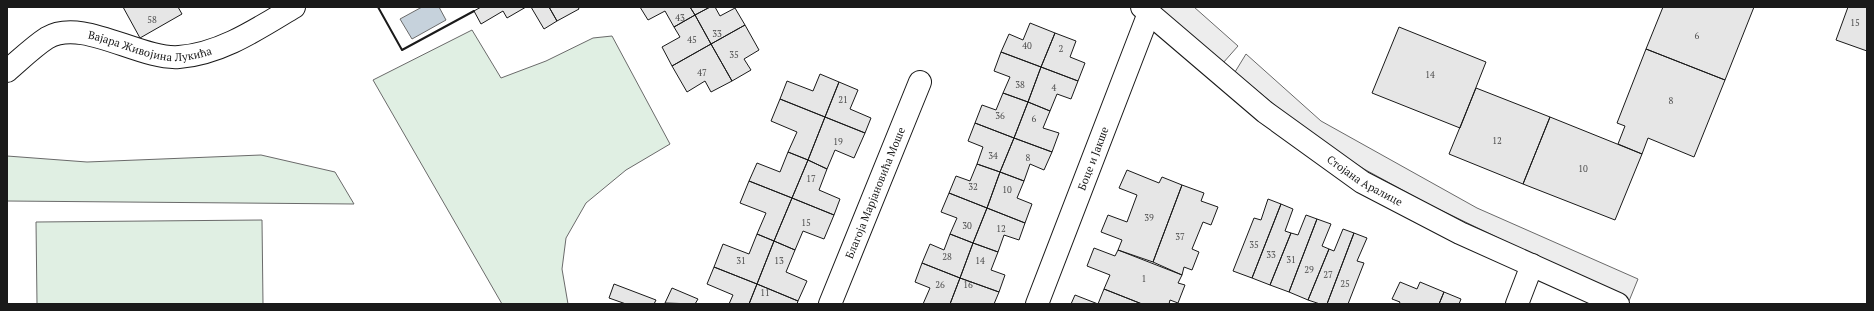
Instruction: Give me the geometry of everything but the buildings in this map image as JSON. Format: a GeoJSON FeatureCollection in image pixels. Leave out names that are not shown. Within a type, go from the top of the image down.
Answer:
{"type":"FeatureCollection","features":[{"type":"Feature","properties":{"kind":"street","name":"Вајара Живојина Лукића"},"geometry":{"type":"LineString","coordinates":[[7,71],[47,38],[66,32],[80,32],[152,54],[178,58],[196,55],[230,43],[294,7]]}},
{"type":"Feature","properties":{"kind":"street","name":"Стојана Аралице"},"geometry":{"type":"LineString","coordinates":[[1146,10],[1265,112],[1362,182],[1460,233],[1618,304]]}},
{"type":"Feature","properties":{"kind":"street","name":"Боце и Јакше"},"geometry":{"type":"LineString","coordinates":[[1037,304],[1146,10]]}},
{"type":"Feature","properties":{"kind":"street","name":"Благоја Марјановића Моше"},"geometry":{"type":"LineString","coordinates":[[830,304],[920,82]]}},
{"type":"Feature","properties":{"kind":"street"},"geometry":{"type":"LineString","coordinates":[[1516,304],[1532,265]]}},
{"type":"Feature","properties":{"kind":"green space"},"geometry":{"type":"Polygon","coordinates":[[[472,30],[501,78],[546,61],[593,38],[612,36],[670,144],[626,170],[586,203],[566,238],[562,269],[568,304],[502,304],[373,80],[472,30]]]}},
{"type":"Feature","properties":{"kind":"green space"},"geometry":{"type":"Polygon","coordinates":[[[261,155],[335,172],[354,204],[7,201],[7,156],[87,162],[261,155]]]}},
{"type":"Feature","properties":{"kind":"green space"},"geometry":{"type":"Polygon","coordinates":[[[262,220],[263,304],[37,304],[36,222],[262,220]]]}},
{"type":"Feature","properties":{"kind":"shaded area"},"geometry":{"type":"Polygon","coordinates":[[[422,7],[439,7],[446,20],[412,39],[400,19],[422,7]]]}},
{"type":"Feature","properties":{"kind":"shaded area"},"geometry":{"type":"Polygon","coordinates":[[[1154,7],[1194,7],[1238,46],[1223,63],[1154,7]]]}},
{"type":"Feature","properties":{"kind":"shaded area"},"geometry":{"type":"Polygon","coordinates":[[[1246,54],[1321,121],[1477,208],[1638,279],[1629,301],[1428,204],[1364,169],[1307,132],[1235,72],[1246,54]]]}},
{"type":"Feature","properties":{"kind":"wall"},"geometry":{"type":"LineString","coordinates":[[378,7],[402,50],[474,11]]}}]}
